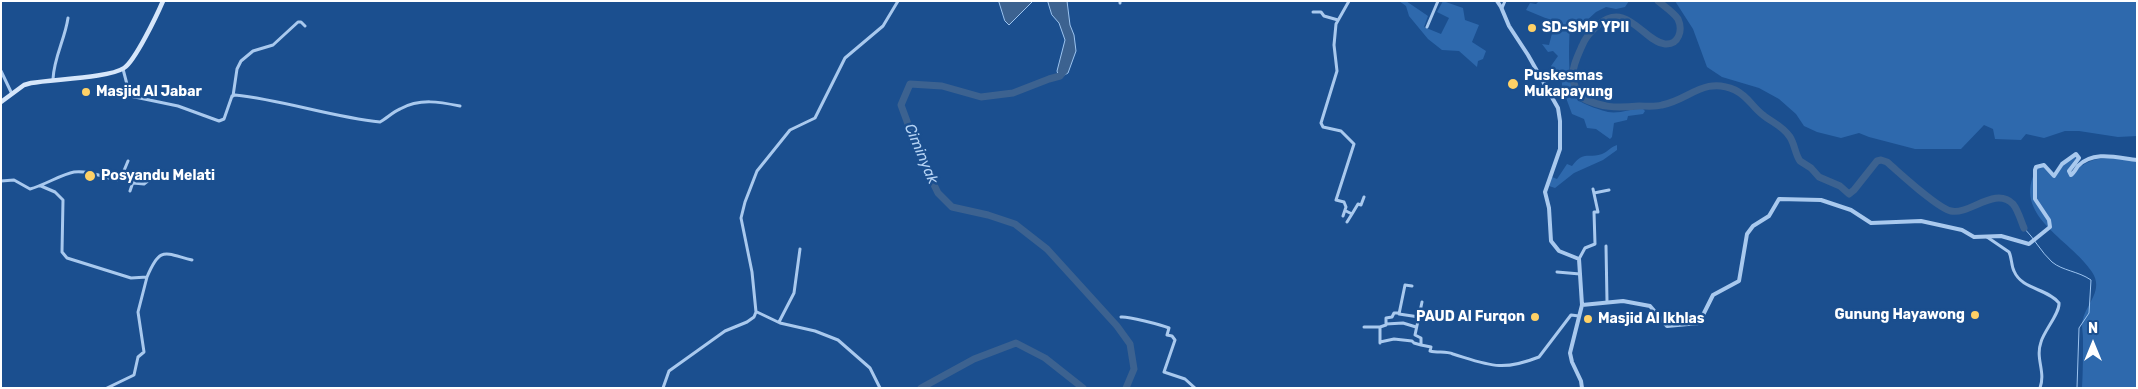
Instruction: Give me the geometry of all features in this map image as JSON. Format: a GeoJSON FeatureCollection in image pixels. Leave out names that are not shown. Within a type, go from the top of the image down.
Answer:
{"type":"FeatureCollection","features":[{"type":"Feature","properties":{"kind":"main road"},"geometry":{"type":"LineString","coordinates":[[1,102],[24,85],[53,79],[107,74],[123,69],[136,52],[163,1]]}},
{"type":"Feature","properties":{"kind":"street"},"geometry":{"type":"LineString","coordinates":[[663,388],[670,371],[726,331],[736,328],[750,319],[756,312],[753,279],[741,218],[754,176],[764,160],[790,130],[815,118],[845,58],[883,26],[898,1]]}},
{"type":"Feature","properties":{"kind":"street"},"geometry":{"type":"LineString","coordinates":[[1343,216],[1346,211],[1344,202],[1336,200],[1354,144],[1341,131],[1323,127],[1321,123],[1337,72],[1334,45],[1338,20],[1349,1]]}},
{"type":"Feature","properties":{"kind":"street"},"geometry":{"type":"LineString","coordinates":[[1426,27],[1438,1]]}},
{"type":"Feature","properties":{"kind":"street"},"geometry":{"type":"LineString","coordinates":[[1497,1],[1502,8],[1508,26],[1528,55],[1558,108],[1560,149],[1545,192],[1549,208],[1550,241],[1559,251],[1579,259]]}},
{"type":"Feature","properties":{"kind":"street"},"geometry":{"type":"LineString","coordinates":[[1502,8],[1505,1]]}},
{"type":"Feature","properties":{"kind":"street"},"geometry":{"type":"LineString","coordinates":[[1314,12],[1321,12],[1324,16],[1338,20]]}},
{"type":"Feature","properties":{"kind":"street"},"geometry":{"type":"LineString","coordinates":[[53,79],[56,57],[68,18]]}},
{"type":"Feature","properties":{"kind":"street"},"geometry":{"type":"LineString","coordinates":[[123,69],[130,96],[178,106],[219,121],[224,119],[233,96],[237,69],[241,61],[254,51],[273,45],[298,22],[305,26]]}},
{"type":"Feature","properties":{"kind":"street"},"geometry":{"type":"LineString","coordinates":[[1,71],[12,94]]}},
{"type":"Feature","properties":{"kind":"street"},"geometry":{"type":"LineString","coordinates":[[233,96],[269,99],[314,110],[380,122],[398,110],[419,102],[460,106]]}},
{"type":"Feature","properties":{"kind":"street"},"geometry":{"type":"LineString","coordinates":[[1582,305],[1623,300],[1650,306],[1667,326],[1699,322],[1713,295],[1738,281],[1747,234],[1753,226],[1769,216],[1779,199],[1821,200],[1851,210],[1870,222],[1917,221],[1962,230],[1973,237],[2001,236],[2027,244],[2034,241],[2051,225],[2035,199],[2034,170],[2036,167],[2044,165],[2054,176],[2062,164],[2076,154],[2079,158],[2069,171],[2071,175],[2082,164],[2100,157],[2109,155],[2137,160]]}},
{"type":"Feature","properties":{"kind":"street"},"geometry":{"type":"LineString","coordinates":[[1,181],[14,180],[27,188],[41,186],[74,172],[92,173],[117,180],[123,173],[128,161]]}},
{"type":"Feature","properties":{"kind":"street"},"geometry":{"type":"LineString","coordinates":[[123,173],[134,179],[130,191]]}},
{"type":"Feature","properties":{"kind":"street"},"geometry":{"type":"LineString","coordinates":[[133,183],[144,184],[154,176]]}},
{"type":"Feature","properties":{"kind":"street"},"geometry":{"type":"LineString","coordinates":[[41,186],[55,192],[63,200],[64,212],[61,245],[63,255],[132,278],[147,277]]}},
{"type":"Feature","properties":{"kind":"street"},"geometry":{"type":"LineString","coordinates":[[1582,388],[1581,380],[1572,362],[1570,353],[1582,305],[1579,259],[1585,248],[1594,244],[1594,212],[1598,212],[1594,191],[1608,190]]}},
{"type":"Feature","properties":{"kind":"street"},"geometry":{"type":"LineString","coordinates":[[1347,222],[1358,204],[1361,205],[1364,197]]}},
{"type":"Feature","properties":{"kind":"street"},"geometry":{"type":"LineString","coordinates":[[1346,211],[1352,214]]}},
{"type":"Feature","properties":{"kind":"street"},"geometry":{"type":"LineString","coordinates":[[1987,237],[2009,252],[2014,272],[2022,282],[2040,289],[2058,303],[2058,309],[2044,333],[2038,351],[2043,377],[2040,388]]}},
{"type":"Feature","properties":{"kind":"street"},"geometry":{"type":"LineString","coordinates":[[1606,246],[1607,301]]}},
{"type":"Feature","properties":{"kind":"street"},"geometry":{"type":"LineString","coordinates":[[779,322],[794,292],[800,249]]}},
{"type":"Feature","properties":{"kind":"street"},"geometry":{"type":"LineString","coordinates":[[107,388],[134,375],[138,357],[144,352],[138,312],[147,277],[158,258],[163,253],[192,260]]}},
{"type":"Feature","properties":{"kind":"street"},"geometry":{"type":"LineString","coordinates":[[1557,272],[1581,274]]}},
{"type":"Feature","properties":{"kind":"street"},"geometry":{"type":"LineString","coordinates":[[1400,313],[1405,285],[1412,286]]}},
{"type":"Feature","properties":{"kind":"street"},"geometry":{"type":"LineString","coordinates":[[1421,345],[1421,338],[1415,335],[1422,302]]}},
{"type":"Feature","properties":{"kind":"street"},"geometry":{"type":"LineString","coordinates":[[756,312],[779,322],[834,337],[852,350],[873,372],[880,388]]}},
{"type":"Feature","properties":{"kind":"street"},"geometry":{"type":"LineString","coordinates":[[1386,324],[1386,318],[1392,317],[1394,313],[1419,317]]}},
{"type":"Feature","properties":{"kind":"street"},"geometry":{"type":"LineString","coordinates":[[1380,327],[1380,342],[1394,339],[1412,341],[1414,344],[1431,347],[1430,352],[1453,354],[1484,365],[1505,366],[1539,357],[1571,315],[1580,316]]}},
{"type":"Feature","properties":{"kind":"street"},"geometry":{"type":"LineString","coordinates":[[1121,317],[1131,316],[1143,322],[1169,328],[1166,335],[1172,336],[1175,340],[1164,372],[1186,379],[1195,388]]}},
{"type":"Feature","properties":{"kind":"street"},"geometry":{"type":"LineString","coordinates":[[1364,327],[1380,327],[1386,324],[1403,323],[1416,327]]}},
{"type":"Feature","properties":{"kind":"shaded area"},"geometry":{"type":"Polygon","coordinates":[[[999,1],[1033,1],[1009,25],[1005,21],[999,1]]]}},
{"type":"Feature","properties":{"kind":"shaded area"},"geometry":{"type":"Polygon","coordinates":[[[1048,1],[1067,1],[1070,25],[1074,35],[1076,51],[1068,73],[1059,78],[1057,71],[1065,40],[1059,23],[1052,15],[1048,1]]]}},
{"type":"Feature","properties":{"kind":"shaded area"},"geometry":{"type":"Polygon","coordinates":[[[1399,1],[1406,1],[1428,16],[1424,27],[1441,34],[1449,18],[1437,12],[1443,1],[1463,8],[1465,20],[1479,25],[1472,42],[1486,51],[1483,59],[1478,61],[1477,67],[1459,51],[1442,50],[1428,39],[1409,16],[1406,6],[1399,1]]]}},
{"type":"Feature","properties":{"kind":"shaded area"},"geometry":{"type":"Polygon","coordinates":[[[1539,1],[1629,1],[1625,7],[1616,9],[1606,7],[1596,12],[1585,22],[1570,26],[1570,75],[1573,93],[1576,98],[1586,105],[1608,112],[1621,112],[1642,108],[1645,111],[1643,114],[1628,116],[1627,120],[1614,123],[1610,139],[1596,129],[1587,128],[1584,119],[1572,114],[1558,72],[1553,71],[1551,66],[1558,56],[1553,51],[1548,52],[1542,44],[1549,45],[1555,22],[1526,10],[1530,3],[1536,4],[1539,1]]]}},
{"type":"Feature","properties":{"kind":"shaded area"},"geometry":{"type":"Polygon","coordinates":[[[1675,1],[2137,1],[2137,136],[2118,137],[2079,131],[2065,131],[2044,138],[2026,134],[2021,140],[1995,139],[1993,129],[1984,125],[1961,149],[1915,149],[1859,133],[1841,138],[1817,132],[1804,126],[1796,114],[1779,99],[1759,88],[1722,77],[1707,67],[1693,29],[1675,1]]]}},
{"type":"Feature","properties":{"kind":"shaded area"},"geometry":{"type":"Polygon","coordinates":[[[1617,145],[1617,150],[1603,160],[1574,173],[1555,188],[1549,186],[1552,177],[1557,179],[1567,164],[1572,166],[1583,156],[1602,154],[1617,145]]]}},
{"type":"Feature","properties":{"kind":"shaded area"},"geometry":{"type":"Polygon","coordinates":[[[2075,155],[2078,158],[2068,171],[2070,176],[2093,160],[2109,158],[2137,160],[2137,388],[2082,388],[2082,323],[2094,296],[2095,279],[2082,260],[2046,225],[2037,213],[2031,200],[2031,185],[2037,168],[2042,166],[2055,177],[2059,168],[2075,155]]]}},
{"type":"Feature","properties":{"kind":"waterway"},"geometry":{"type":"LineString","coordinates":[[1658,1],[1678,19],[1680,32],[1677,39],[1670,44],[1657,42],[1626,19],[1618,17],[1608,19],[1598,25],[1587,37],[1575,62],[1573,81],[1580,97],[1609,106],[1657,106],[1672,102],[1705,87],[1724,86],[1740,93],[1759,112],[1784,130],[1792,140],[1800,161],[1811,168],[1819,177],[1840,186],[1849,194],[1877,161],[1881,160],[1887,162],[1937,204],[1951,211],[1966,209],[1990,199],[2006,199],[2015,206],[2024,228]]}},
{"type":"Feature","properties":{"kind":"waterway","name":"Ciminyak"},"geometry":{"type":"LineString","coordinates":[[1064,71],[1060,76],[1013,93],[981,97],[942,86],[910,84],[901,105],[919,154],[938,193],[952,207],[988,215],[1015,224],[1047,249],[1117,326],[1130,344],[1134,369],[1126,388]]}},
{"type":"Feature","properties":{"kind":"waterway"},"geometry":{"type":"LineString","coordinates":[[2024,228],[2052,262],[2091,280],[2089,313],[2079,328],[2077,388]]}},
{"type":"Feature","properties":{"kind":"waterway","name":"Ciminyak"},"geometry":{"type":"LineString","coordinates":[[921,388],[974,359],[1016,343],[1045,358],[1083,388]]}},
{"type":"Feature","properties":{"kind":"place","name":"SD-SMP YPII"},"geometry":{"type":"Point","coordinates":[1532,28]}},
{"type":"Feature","properties":{"kind":"place","name":"Puskesmas Mukapayung"},"geometry":{"type":"Point","coordinates":[1513,84]}},
{"type":"Feature","properties":{"kind":"place","name":"Masjid Al Jabar"},"geometry":{"type":"Point","coordinates":[86,92]}},
{"type":"Feature","properties":{"kind":"place","name":"Posyandu Melati"},"geometry":{"type":"Point","coordinates":[90,176]}},
{"type":"Feature","properties":{"kind":"place","name":"Gunung Hayawong"},"geometry":{"type":"Point","coordinates":[1975,315]}},
{"type":"Feature","properties":{"kind":"place","name":"PAUD Al Furqon"},"geometry":{"type":"Point","coordinates":[1535,317]}},
{"type":"Feature","properties":{"kind":"place","name":"Masjid Al Ikhlas"},"geometry":{"type":"Point","coordinates":[1588,319]}}]}
